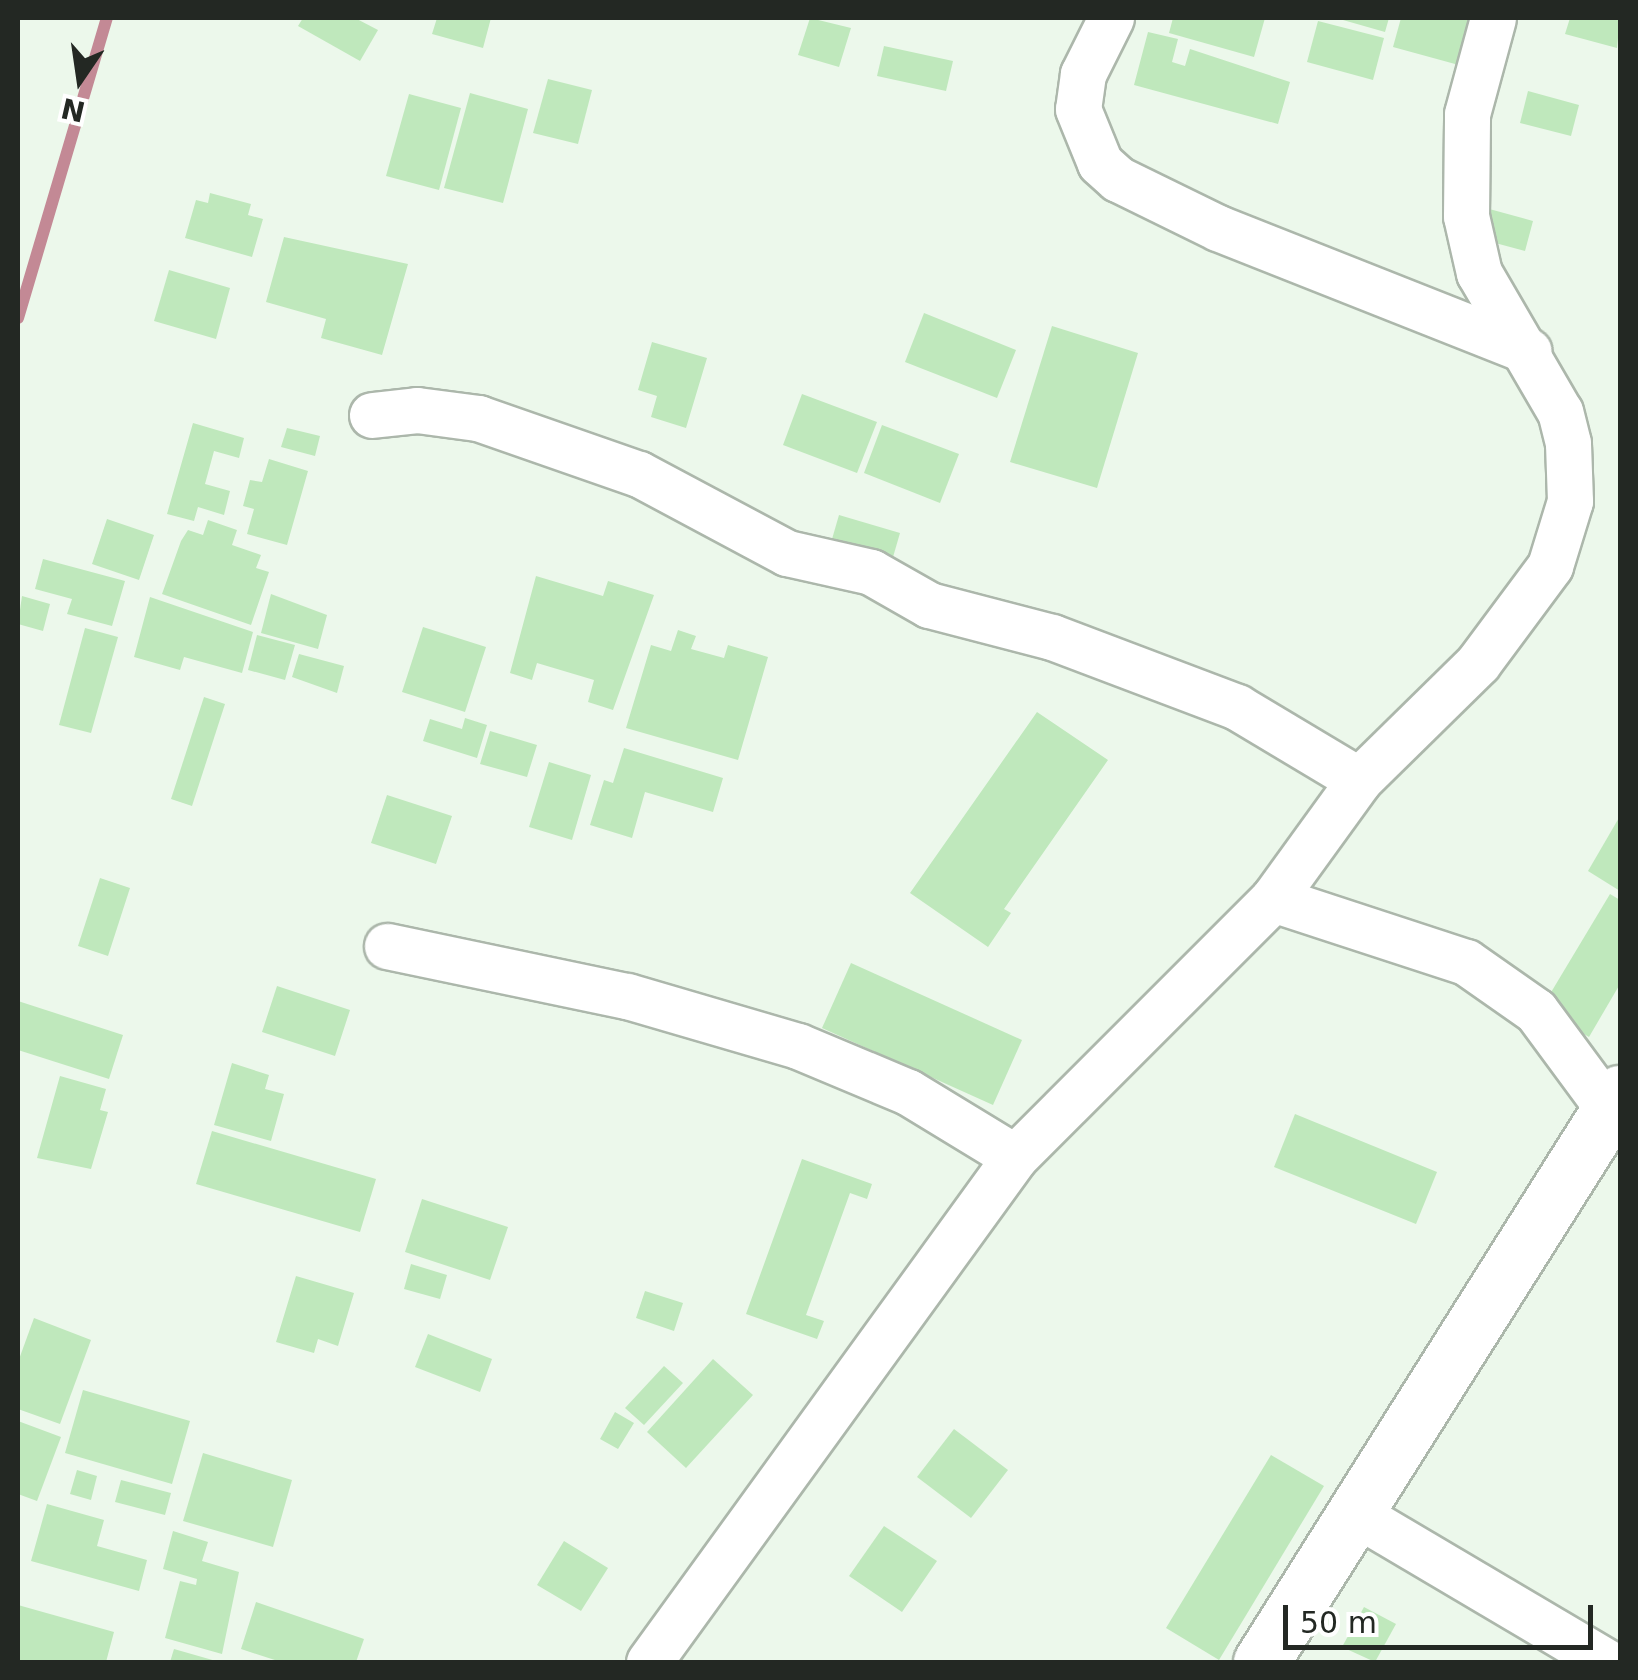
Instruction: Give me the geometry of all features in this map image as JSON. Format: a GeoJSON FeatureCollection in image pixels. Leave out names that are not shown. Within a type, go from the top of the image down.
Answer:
{"type":"FeatureCollection","features":[{"type":"Feature","properties":{"kind":"street"},"geometry":{"type":"LineString","coordinates":[[1111,18],[1083,74],[1078,109],[1100,163],[1118,179],[1218,228],[1528,351]]}},
{"type":"Feature","properties":{"kind":"street"},"geometry":{"type":"LineString","coordinates":[[649,1662],[1014,1157],[1273,899],[1359,780],[1478,663],[1550,566],[1570,501],[1568,443],[1528,351],[1480,272],[1466,216],[1467,114],[1493,18]]}},
{"type":"Feature","properties":{"kind":"street"},"geometry":{"type":"LineString","coordinates":[[372,415],[417,410],[478,418],[639,474],[787,553],[871,572],[928,604],[1052,637],[1237,707],[1359,780]]}},
{"type":"Feature","properties":{"kind":"street"},"geometry":{"type":"LineString","coordinates":[[1261,1662],[1615,1102],[1536,1011],[1466,962],[1273,899]]}},
{"type":"Feature","properties":{"kind":"street"},"geometry":{"type":"LineString","coordinates":[[387,946],[627,996],[798,1046],[908,1092],[1014,1157]]}},
{"type":"Feature","properties":{"kind":"street"},"geometry":{"type":"LineString","coordinates":[[1353,1512],[1607,1662]]}},
{"type":"Feature","properties":{"kind":"building"},"geometry":{"type":"Polygon","coordinates":[[[303,18],[355,18],[378,30],[360,61],[298,26],[303,18]]]}},
{"type":"Feature","properties":{"kind":"building"},"geometry":{"type":"Polygon","coordinates":[[[437,18],[491,18],[483,48],[432,34],[437,18]]]}},
{"type":"Feature","properties":{"kind":"building"},"geometry":{"type":"Polygon","coordinates":[[[810,18],[851,28],[839,67],[798,55],[810,18]]]}},
{"type":"Feature","properties":{"kind":"building"},"geometry":{"type":"Polygon","coordinates":[[[1173,18],[1265,18],[1254,57],[1169,33],[1173,18]]]}},
{"type":"Feature","properties":{"kind":"building"},"geometry":{"type":"Polygon","coordinates":[[[1336,18],[1389,18],[1385,32],[1336,18]]]}},
{"type":"Feature","properties":{"kind":"building"},"geometry":{"type":"Polygon","coordinates":[[[1401,18],[1478,18],[1466,67],[1393,47],[1401,18]]]}},
{"type":"Feature","properties":{"kind":"building"},"geometry":{"type":"Polygon","coordinates":[[[1570,18],[1620,18],[1617,48],[1565,34],[1570,18]]]}},
{"type":"Feature","properties":{"kind":"building"},"geometry":{"type":"Polygon","coordinates":[[[1318,21],[1384,38],[1373,80],[1307,62],[1318,21]]]}},
{"type":"Feature","properties":{"kind":"building"},"geometry":{"type":"Polygon","coordinates":[[[1148,32],[1178,39],[1172,62],[1185,66],[1190,49],[1290,82],[1278,124],[1134,85],[1148,32]]]}},
{"type":"Feature","properties":{"kind":"building"},"geometry":{"type":"Polygon","coordinates":[[[884,46],[953,61],[946,91],[877,76],[884,46]]]}},
{"type":"Feature","properties":{"kind":"building"},"geometry":{"type":"Polygon","coordinates":[[[548,79],[592,90],[578,144],[533,133],[548,79]]]}},
{"type":"Feature","properties":{"kind":"building"},"geometry":{"type":"Polygon","coordinates":[[[1528,91],[1579,105],[1571,136],[1520,123],[1528,91]]]}},
{"type":"Feature","properties":{"kind":"building"},"geometry":{"type":"Polygon","coordinates":[[[470,93],[528,109],[503,203],[444,188],[470,93]]]}},
{"type":"Feature","properties":{"kind":"building"},"geometry":{"type":"Polygon","coordinates":[[[409,94],[461,108],[439,190],[386,176],[409,94]]]}},
{"type":"Feature","properties":{"kind":"building"},"geometry":{"type":"Polygon","coordinates":[[[210,193],[251,204],[248,215],[263,219],[252,257],[185,238],[196,200],[208,203],[210,193]]]}},
{"type":"Feature","properties":{"kind":"building"},"geometry":{"type":"Polygon","coordinates":[[[1482,207],[1533,221],[1525,251],[1473,237],[1482,207]]]}},
{"type":"Feature","properties":{"kind":"building"},"geometry":{"type":"Polygon","coordinates":[[[284,237],[408,264],[382,355],[321,338],[326,319],[266,302],[284,237]]]}},
{"type":"Feature","properties":{"kind":"building"},"geometry":{"type":"Polygon","coordinates":[[[169,270],[230,288],[216,339],[154,321],[169,270]]]}},
{"type":"Feature","properties":{"kind":"building"},"geometry":{"type":"Polygon","coordinates":[[[924,313],[1016,350],[997,398],[905,362],[924,313]]]}},
{"type":"Feature","properties":{"kind":"building"},"geometry":{"type":"Polygon","coordinates":[[[1052,326],[1138,353],[1097,488],[1010,462],[1052,326]]]}},
{"type":"Feature","properties":{"kind":"building"},"geometry":{"type":"Polygon","coordinates":[[[652,342],[707,358],[686,428],[651,417],[657,396],[638,390],[652,342]]]}},
{"type":"Feature","properties":{"kind":"building"},"geometry":{"type":"Polygon","coordinates":[[[802,394],[877,422],[857,473],[783,445],[802,394]]]}},
{"type":"Feature","properties":{"kind":"building"},"geometry":{"type":"Polygon","coordinates":[[[193,423],[244,438],[239,458],[214,451],[205,484],[230,491],[224,515],[198,507],[194,521],[167,514],[193,423]]]}},
{"type":"Feature","properties":{"kind":"building"},"geometry":{"type":"Polygon","coordinates":[[[882,425],[959,454],[940,503],[864,473],[882,425]]]}},
{"type":"Feature","properties":{"kind":"building"},"geometry":{"type":"Polygon","coordinates":[[[287,428],[320,436],[315,456],[281,447],[287,428]]]}},
{"type":"Feature","properties":{"kind":"building"},"geometry":{"type":"Polygon","coordinates":[[[269,459],[308,471],[287,545],[247,534],[254,509],[243,506],[250,480],[262,482],[269,459]]]}},
{"type":"Feature","properties":{"kind":"building"},"geometry":{"type":"Polygon","coordinates":[[[839,515],[900,533],[891,564],[830,546],[839,515]]]}},
{"type":"Feature","properties":{"kind":"building"},"geometry":{"type":"Polygon","coordinates":[[[107,519],[154,535],[139,580],[92,564],[107,519]]]}},
{"type":"Feature","properties":{"kind":"building"},"geometry":{"type":"Polygon","coordinates":[[[208,520],[237,530],[232,545],[261,555],[256,568],[269,572],[251,625],[162,594],[181,541],[188,530],[203,535],[208,520]]]}},
{"type":"Feature","properties":{"kind":"building"},"geometry":{"type":"Polygon","coordinates":[[[43,559],[125,581],[112,626],[67,614],[72,599],[35,589],[43,559]]]}},
{"type":"Feature","properties":{"kind":"building"},"geometry":{"type":"Polygon","coordinates":[[[536,576],[603,596],[608,581],[654,595],[613,710],[588,702],[594,680],[537,663],[532,680],[510,673],[536,576]]]}},
{"type":"Feature","properties":{"kind":"building"},"geometry":{"type":"Polygon","coordinates":[[[271,594],[327,615],[318,649],[261,633],[271,594]]]}},
{"type":"Feature","properties":{"kind":"building"},"geometry":{"type":"Polygon","coordinates":[[[22,596],[50,604],[43,631],[18,624],[22,596]]]}},
{"type":"Feature","properties":{"kind":"building"},"geometry":{"type":"Polygon","coordinates":[[[150,597],[253,632],[242,673],[184,657],[180,670],[134,657],[150,597]]]}},
{"type":"Feature","properties":{"kind":"building"},"geometry":{"type":"Polygon","coordinates":[[[423,627],[486,647],[465,712],[402,692],[423,627]]]}},
{"type":"Feature","properties":{"kind":"building"},"geometry":{"type":"Polygon","coordinates":[[[85,628],[118,637],[91,733],[59,725],[85,628]]]}},
{"type":"Feature","properties":{"kind":"building"},"geometry":{"type":"Polygon","coordinates":[[[678,630],[696,636],[691,649],[724,658],[728,645],[768,657],[738,760],[626,728],[651,645],[671,651],[678,630]]]}},
{"type":"Feature","properties":{"kind":"building"},"geometry":{"type":"Polygon","coordinates":[[[257,635],[295,645],[285,680],[248,670],[257,635]]]}},
{"type":"Feature","properties":{"kind":"building"},"geometry":{"type":"Polygon","coordinates":[[[299,654],[344,666],[337,693],[292,677],[299,654]]]}},
{"type":"Feature","properties":{"kind":"building"},"geometry":{"type":"Polygon","coordinates":[[[204,697],[225,704],[192,806],[171,799],[204,697]]]}},
{"type":"Feature","properties":{"kind":"building"},"geometry":{"type":"Polygon","coordinates":[[[1037,712],[1108,760],[1004,909],[1011,913],[988,947],[910,893],[1037,712]]]}},
{"type":"Feature","properties":{"kind":"building"},"geometry":{"type":"Polygon","coordinates":[[[465,718],[487,725],[477,758],[423,741],[430,719],[462,729],[465,718]]]}},
{"type":"Feature","properties":{"kind":"building"},"geometry":{"type":"Polygon","coordinates":[[[490,731],[537,745],[527,777],[480,764],[490,731]]]}},
{"type":"Feature","properties":{"kind":"building"},"geometry":{"type":"Polygon","coordinates":[[[624,748],[723,778],[713,812],[645,792],[632,838],[590,825],[604,780],[613,783],[624,748]]]}},
{"type":"Feature","properties":{"kind":"building"},"geometry":{"type":"Polygon","coordinates":[[[549,762],[591,775],[572,840],[529,827],[549,762]]]}},
{"type":"Feature","properties":{"kind":"building"},"geometry":{"type":"Polygon","coordinates":[[[387,795],[452,816],[436,864],[371,843],[387,795]]]}},
{"type":"Feature","properties":{"kind":"building"},"geometry":{"type":"Polygon","coordinates":[[[1620,816],[1620,891],[1588,871],[1620,816]]]}},
{"type":"Feature","properties":{"kind":"building"},"geometry":{"type":"Polygon","coordinates":[[[100,878],[130,888],[108,956],[78,946],[100,878]]]}},
{"type":"Feature","properties":{"kind":"building"},"geometry":{"type":"Polygon","coordinates":[[[1610,894],[1620,900],[1620,984],[1589,1037],[1541,1009],[1610,894]]]}},
{"type":"Feature","properties":{"kind":"building"},"geometry":{"type":"Polygon","coordinates":[[[851,963],[1022,1040],[993,1105],[822,1028],[851,963]]]}},
{"type":"Feature","properties":{"kind":"building"},"geometry":{"type":"Polygon","coordinates":[[[277,986],[350,1010],[335,1056],[262,1032],[277,986]]]}},
{"type":"Feature","properties":{"kind":"building"},"geometry":{"type":"Polygon","coordinates":[[[18,1001],[123,1035],[109,1079],[18,1050],[18,1001]]]}},
{"type":"Feature","properties":{"kind":"building"},"geometry":{"type":"Polygon","coordinates":[[[232,1063],[269,1075],[265,1089],[284,1094],[271,1141],[214,1125],[232,1063]]]}},
{"type":"Feature","properties":{"kind":"building"},"geometry":{"type":"Polygon","coordinates":[[[60,1076],[106,1089],[100,1110],[108,1112],[91,1169],[37,1158],[60,1076]]]}},
{"type":"Feature","properties":{"kind":"building"},"geometry":{"type":"Polygon","coordinates":[[[1295,1114],[1437,1172],[1416,1224],[1274,1167],[1295,1114]]]}},
{"type":"Feature","properties":{"kind":"building"},"geometry":{"type":"Polygon","coordinates":[[[212,1131],[376,1179],[360,1232],[196,1184],[212,1131]]]}},
{"type":"Feature","properties":{"kind":"building"},"geometry":{"type":"Polygon","coordinates":[[[802,1159],[872,1184],[867,1199],[850,1193],[806,1315],[824,1321],[817,1339],[746,1314],[802,1159]]]}},
{"type":"Feature","properties":{"kind":"building"},"geometry":{"type":"Polygon","coordinates":[[[422,1199],[508,1227],[490,1280],[405,1252],[422,1199]]]}},
{"type":"Feature","properties":{"kind":"building"},"geometry":{"type":"Polygon","coordinates":[[[411,1264],[447,1275],[440,1299],[404,1289],[411,1264]]]}},
{"type":"Feature","properties":{"kind":"building"},"geometry":{"type":"Polygon","coordinates":[[[296,1276],[354,1293],[338,1346],[318,1339],[314,1353],[276,1342],[296,1276]]]}},
{"type":"Feature","properties":{"kind":"building"},"geometry":{"type":"Polygon","coordinates":[[[645,1291],[683,1303],[674,1331],[636,1318],[645,1291]]]}},
{"type":"Feature","properties":{"kind":"building"},"geometry":{"type":"Polygon","coordinates":[[[34,1318],[91,1340],[60,1424],[18,1409],[18,1362],[34,1318]]]}},
{"type":"Feature","properties":{"kind":"building"},"geometry":{"type":"Polygon","coordinates":[[[428,1334],[492,1359],[480,1392],[415,1367],[428,1334]]]}},
{"type":"Feature","properties":{"kind":"building"},"geometry":{"type":"Polygon","coordinates":[[[713,1359],[753,1395],[686,1468],[647,1432],[713,1359]]]}},
{"type":"Feature","properties":{"kind":"building"},"geometry":{"type":"Polygon","coordinates":[[[664,1366],[683,1383],[644,1425],[625,1408],[664,1366]]]}},
{"type":"Feature","properties":{"kind":"building"},"geometry":{"type":"Polygon","coordinates":[[[83,1390],[190,1421],[172,1484],[65,1453],[83,1390]]]}},
{"type":"Feature","properties":{"kind":"building"},"geometry":{"type":"Polygon","coordinates":[[[615,1412],[634,1423],[618,1449],[600,1439],[615,1412]]]}},
{"type":"Feature","properties":{"kind":"building"},"geometry":{"type":"Polygon","coordinates":[[[18,1421],[61,1437],[37,1501],[18,1494],[18,1421]]]}},
{"type":"Feature","properties":{"kind":"building"},"geometry":{"type":"Polygon","coordinates":[[[954,1429],[1008,1470],[971,1518],[917,1477],[954,1429]]]}},
{"type":"Feature","properties":{"kind":"building"},"geometry":{"type":"Polygon","coordinates":[[[203,1453],[292,1480],[273,1547],[183,1521],[203,1453]]]}},
{"type":"Feature","properties":{"kind":"building"},"geometry":{"type":"Polygon","coordinates":[[[1271,1455],[1324,1486],[1219,1660],[1166,1628],[1271,1455]]]}},
{"type":"Feature","properties":{"kind":"building"},"geometry":{"type":"Polygon","coordinates":[[[77,1470],[97,1476],[91,1500],[70,1494],[77,1470]]]}},
{"type":"Feature","properties":{"kind":"building"},"geometry":{"type":"Polygon","coordinates":[[[121,1480],[171,1493],[165,1515],[115,1502],[121,1480]]]}},
{"type":"Feature","properties":{"kind":"building"},"geometry":{"type":"Polygon","coordinates":[[[47,1504],[104,1520],[97,1546],[147,1560],[139,1591],[31,1561],[47,1504]]]}},
{"type":"Feature","properties":{"kind":"building"},"geometry":{"type":"Polygon","coordinates":[[[884,1526],[937,1561],[902,1612],[849,1576],[884,1526]]]}},
{"type":"Feature","properties":{"kind":"building"},"geometry":{"type":"Polygon","coordinates":[[[173,1531],[208,1542],[202,1561],[239,1572],[222,1654],[165,1638],[180,1581],[196,1585],[197,1579],[163,1569],[173,1531]]]}},
{"type":"Feature","properties":{"kind":"building"},"geometry":{"type":"Polygon","coordinates":[[[564,1541],[608,1568],[581,1611],[537,1585],[564,1541]]]}},
{"type":"Feature","properties":{"kind":"building"},"geometry":{"type":"Polygon","coordinates":[[[256,1602],[364,1639],[356,1662],[281,1662],[241,1649],[256,1602]]]}},
{"type":"Feature","properties":{"kind":"building"},"geometry":{"type":"Polygon","coordinates":[[[18,1605],[114,1632],[106,1662],[18,1662],[18,1605]]]}},
{"type":"Feature","properties":{"kind":"building"},"geometry":{"type":"Polygon","coordinates":[[[1364,1607],[1396,1624],[1375,1662],[1342,1647],[1364,1607]]]}},
{"type":"Feature","properties":{"kind":"building"},"geometry":{"type":"Polygon","coordinates":[[[174,1649],[216,1661],[216,1662],[170,1662],[174,1649]]]}},
{"type":"Feature","properties":{"kind":"waterway"},"geometry":{"type":"LineString","coordinates":[[18,318],[107,18]]}}]}
